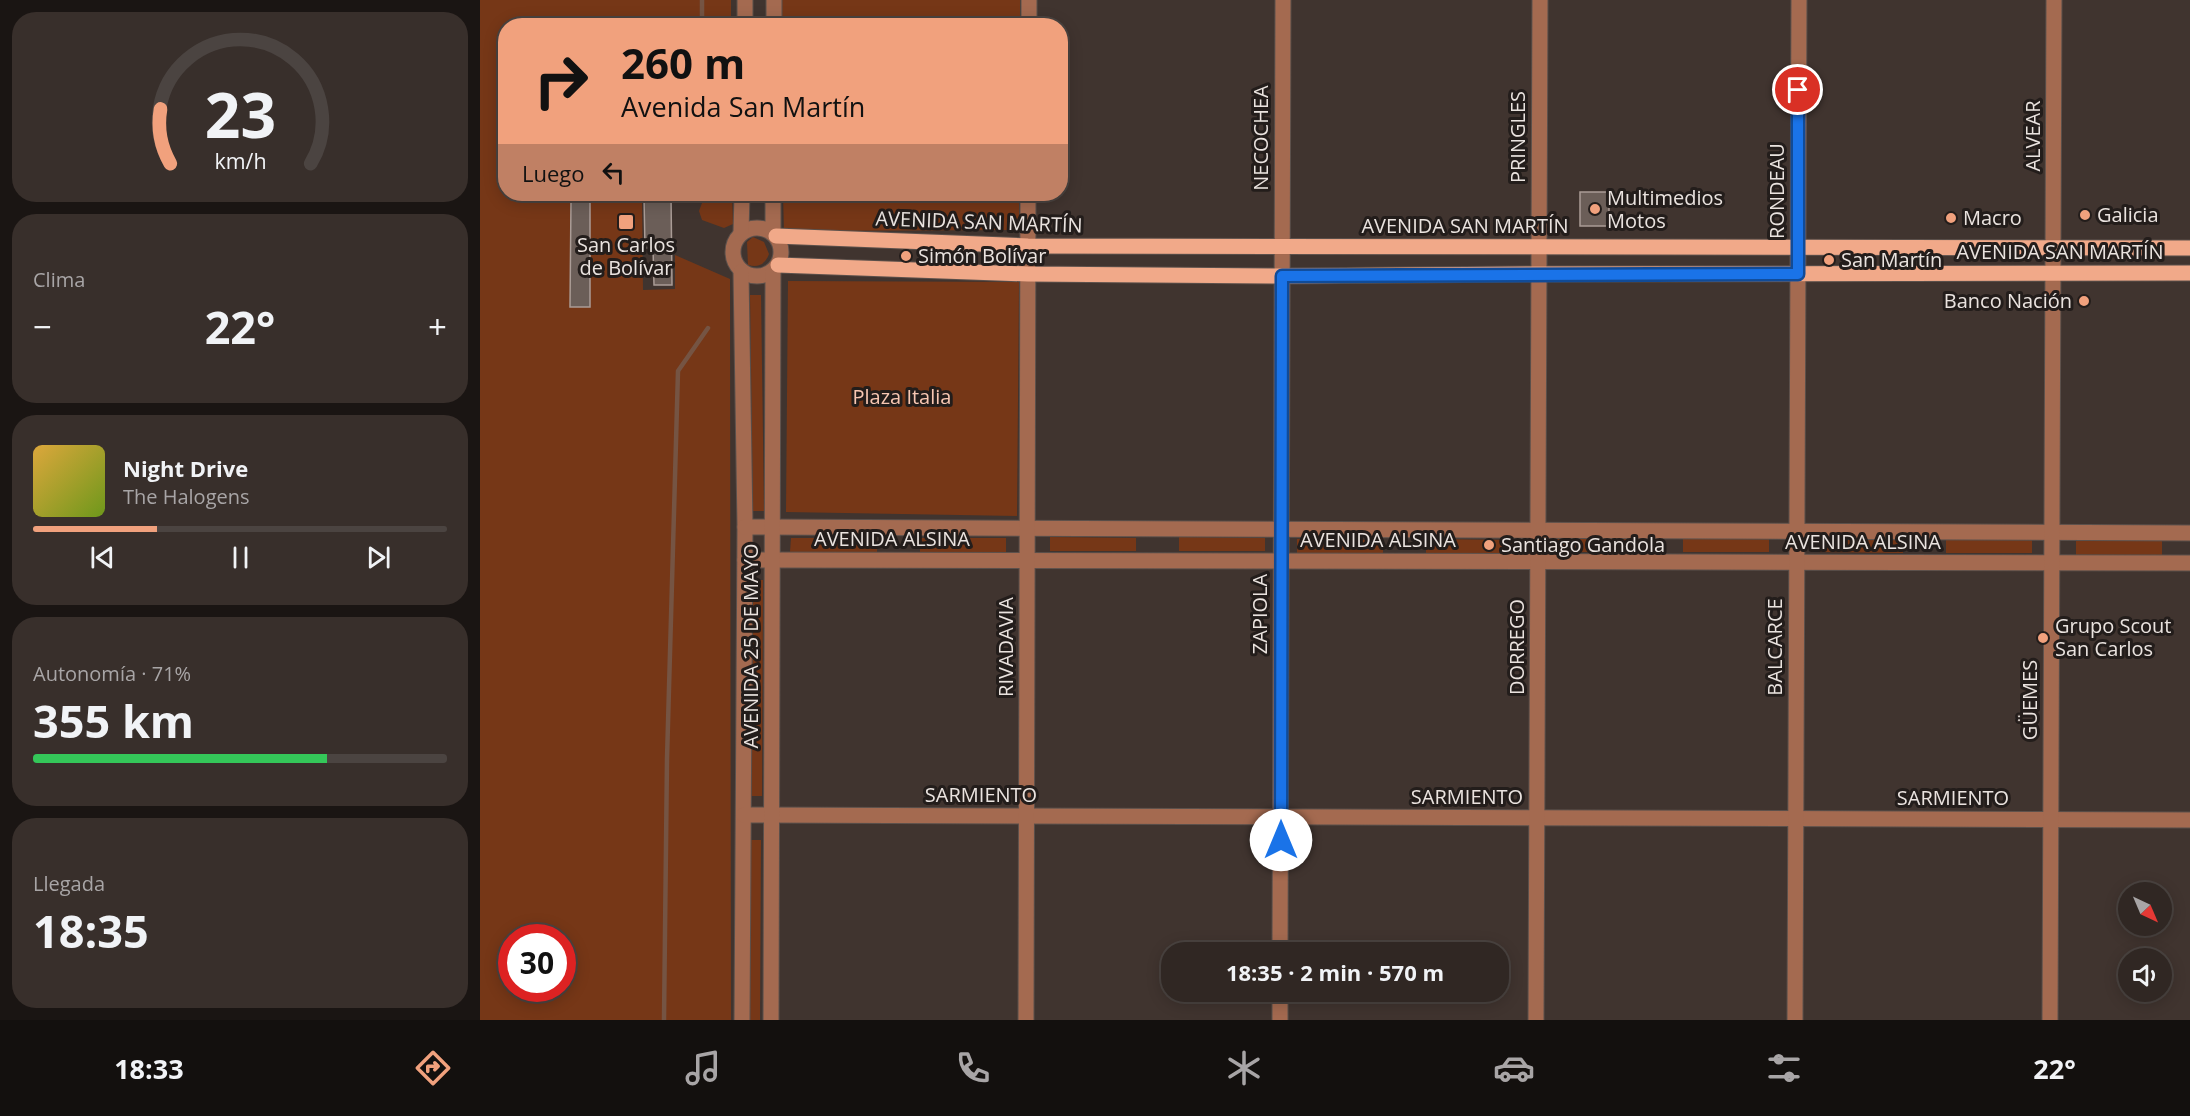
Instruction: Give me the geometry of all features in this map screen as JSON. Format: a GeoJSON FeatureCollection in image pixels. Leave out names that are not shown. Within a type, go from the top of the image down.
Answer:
{"type":"FeatureCollection","features":[{"type":"Feature","properties":{"kind":"main road","name":"AVENIDA SAN MARTÍN"},"geometry":{"type":"LineString","coordinates":[[774,235],[1028,246],[2190,248]]}},
{"type":"Feature","properties":{"kind":"main road","name":"AVENIDA SAN MARTÍN"},"geometry":{"type":"LineString","coordinates":[[775,268],[1028,274],[1282,276],[2190,273]]}},
{"type":"Feature","properties":{"kind":"street"},"geometry":{"type":"LineString","coordinates":[[745,0],[745,18]]}},
{"type":"Feature","properties":{"kind":"street"},"geometry":{"type":"LineString","coordinates":[[774,0],[774,18]]}},
{"type":"Feature","properties":{"kind":"street"},"geometry":{"type":"LineString","coordinates":[[1029,0],[1029,18]]}},
{"type":"Feature","properties":{"kind":"street","name":"NECOCHEA"},"geometry":{"type":"LineString","coordinates":[[1282,276],[1283,0]]}},
{"type":"Feature","properties":{"kind":"street","name":"PRINGLES"},"geometry":{"type":"LineString","coordinates":[[1539,274],[1540,0]]}},
{"type":"Feature","properties":{"kind":"street","name":"RONDEAU"},"geometry":{"type":"LineString","coordinates":[[1798,274],[1799,0]]}},
{"type":"Feature","properties":{"kind":"street","name":"ALVEAR"},"geometry":{"type":"LineString","coordinates":[[2053,273],[2054,0]]}},
{"type":"Feature","properties":{"kind":"street"},"geometry":{"type":"LineString","coordinates":[[741,233],[752,228],[763,228],[774,235],[779,241],[782,254],[775,268],[763,276],[752,276],[741,272],[735,263],[732,253],[733,246],[741,233],[742,201]]}},
{"type":"Feature","properties":{"kind":"street"},"geometry":{"type":"LineString","coordinates":[[773,201],[774,235]]}},
{"type":"Feature","properties":{"kind":"street","name":"RIVADAVIA"},"geometry":{"type":"LineString","coordinates":[[1026,1020],[1028,201]]}},
{"type":"Feature","properties":{"kind":"street","name":"AVENIDA 25 DE MAYO"},"geometry":{"type":"LineString","coordinates":[[771,1020],[775,268]]}},
{"type":"Feature","properties":{"kind":"street","name":"AVENIDA 25 DE MAYO"},"geometry":{"type":"LineString","coordinates":[[741,272],[745,527],[742,1020]]}},
{"type":"Feature","properties":{"kind":"street","name":"GÜEMES"},"geometry":{"type":"LineString","coordinates":[[2050,1020],[2053,273]]}},
{"type":"Feature","properties":{"kind":"street","name":"DORREGO"},"geometry":{"type":"LineString","coordinates":[[1536,1020],[1539,274]]}},
{"type":"Feature","properties":{"kind":"street","name":"BALCARCE"},"geometry":{"type":"LineString","coordinates":[[1795,1020],[1798,274]]}},
{"type":"Feature","properties":{"kind":"street","name":"ZAPIOLA"},"geometry":{"type":"LineString","coordinates":[[1280,942],[1282,276]]}},
{"type":"Feature","properties":{"kind":"street","name":"AVENIDA ALSINA"},"geometry":{"type":"LineString","coordinates":[[745,527],[2190,532]]}},
{"type":"Feature","properties":{"kind":"street","name":"AVENIDA ALSINA"},"geometry":{"type":"LineString","coordinates":[[745,560],[2190,563]]}},
{"type":"Feature","properties":{"kind":"street","name":"SARMIENTO"},"geometry":{"type":"LineString","coordinates":[[744,815],[2190,819]]}},
{"type":"Feature","properties":{"kind":"street"},"geometry":{"type":"LineString","coordinates":[[1280,1002],[1280,1020]]}},
{"type":"Feature","properties":{"kind":"green space"},"geometry":{"type":"Polygon","coordinates":[[[480,0],[731,0],[731,18],[498,18],[498,201],[642,201],[643,290],[675,289],[675,255],[730,279],[731,1020],[480,1020],[480,0]]]}},
{"type":"Feature","properties":{"kind":"green space"},"geometry":{"type":"Polygon","coordinates":[[[780,0],[1020,0],[1020,18],[780,18],[780,0]]]}},
{"type":"Feature","properties":{"kind":"green space"},"geometry":{"type":"Polygon","coordinates":[[[705,201],[732,201],[733,224],[724,228],[702,220],[699,211],[705,201]]]}},
{"type":"Feature","properties":{"kind":"green space"},"geometry":{"type":"Polygon","coordinates":[[[783,201],[1019,201],[1019,230],[784,231],[783,201]]]}},
{"type":"Feature","properties":{"kind":"green space"},"geometry":{"type":"Polygon","coordinates":[[[753,237],[764,242],[769,254],[763,263],[755,266],[748,265],[747,242],[753,237]]]}},
{"type":"Feature","properties":{"kind":"green space","name":"Plaza Italia"},"geometry":{"type":"Polygon","coordinates":[[[788,281],[1019,282],[1017,516],[786,512],[788,281]]]}},
{"type":"Feature","properties":{"kind":"green space"},"geometry":{"type":"Polygon","coordinates":[[[750,295],[761,295],[764,511],[753,511],[750,295]]]}},
{"type":"Feature","properties":{"kind":"green space"},"geometry":{"type":"Polygon","coordinates":[[[1050,537],[1136,538],[1136,551],[1050,551],[1050,537]]]}},
{"type":"Feature","properties":{"kind":"green space"},"geometry":{"type":"Polygon","coordinates":[[[1179,537],[1265,538],[1265,551],[1179,551],[1179,537]]]}},
{"type":"Feature","properties":{"kind":"green space"},"geometry":{"type":"Polygon","coordinates":[[[791,538],[877,538],[877,552],[790,552],[791,538]]]}},
{"type":"Feature","properties":{"kind":"green space"},"geometry":{"type":"Polygon","coordinates":[[[920,538],[1006,538],[1006,552],[920,552],[920,538]]]}},
{"type":"Feature","properties":{"kind":"green space"},"geometry":{"type":"Polygon","coordinates":[[[1554,538],[1640,538],[1640,552],[1554,552],[1554,538]]]}},
{"type":"Feature","properties":{"kind":"green space"},"geometry":{"type":"Polygon","coordinates":[[[1683,538],[1769,538],[1769,552],[1683,552],[1683,538]]]}},
{"type":"Feature","properties":{"kind":"green space"},"geometry":{"type":"Polygon","coordinates":[[[1297,539],[1383,540],[1383,553],[1297,553],[1297,539]]]}},
{"type":"Feature","properties":{"kind":"green space"},"geometry":{"type":"Polygon","coordinates":[[[1426,539],[1512,540],[1512,553],[1426,553],[1426,539]]]}},
{"type":"Feature","properties":{"kind":"green space"},"geometry":{"type":"Polygon","coordinates":[[[1817,539],[1903,539],[1903,553],[1817,552],[1817,539]]]}},
{"type":"Feature","properties":{"kind":"green space"},"geometry":{"type":"Polygon","coordinates":[[[1946,539],[2032,539],[2032,553],[1946,553],[1946,539]]]}},
{"type":"Feature","properties":{"kind":"green space"},"geometry":{"type":"Polygon","coordinates":[[[2076,541],[2162,541],[2162,555],[2076,555],[2076,541]]]}},
{"type":"Feature","properties":{"kind":"green space"},"geometry":{"type":"Polygon","coordinates":[[[752,580],[763,580],[762,796],[750,796],[752,580]]]}},
{"type":"Feature","properties":{"kind":"green space"},"geometry":{"type":"Polygon","coordinates":[[[750,840],[761,840],[760,1020],[748,1020],[750,840]]]}},
{"type":"Feature","properties":{"kind":"building","name":"Multimedios Motos"},"geometry":{"type":"Polygon","coordinates":[[[1580,192],[1609,192],[1609,226],[1580,226],[1580,192]]]}},
{"type":"Feature","properties":{"kind":"building"},"geometry":{"type":"Polygon","coordinates":[[[571,201],[590,201],[590,307],[570,307],[571,201]]]}},
{"type":"Feature","properties":{"kind":"building"},"geometry":{"type":"Polygon","coordinates":[[[644,201],[671,201],[672,285],[654,285],[653,248],[645,248],[644,201]]]}},
{"type":"Feature","properties":{"kind":"waterway"},"geometry":{"type":"LineString","coordinates":[[702,0],[702,18]]}},
{"type":"Feature","properties":{"kind":"waterway"},"geometry":{"type":"LineString","coordinates":[[664,1020],[667,759],[678,371],[708,328]]}},
{"type":"Feature","properties":{"kind":"place","name":"Multimedios Motos"},"geometry":{"type":"Point","coordinates":[1595,209]}},
{"type":"Feature","properties":{"kind":"place","name":"Galicia"},"geometry":{"type":"Point","coordinates":[2085,215]}},
{"type":"Feature","properties":{"kind":"place","name":"Macro"},"geometry":{"type":"Point","coordinates":[1951,218]}},
{"type":"Feature","properties":{"kind":"place","name":"San Carlos de Bolívar"},"geometry":{"type":"Point","coordinates":[626,222]}},
{"type":"Feature","properties":{"kind":"place","name":"Simón Bolívar"},"geometry":{"type":"Point","coordinates":[906,256]}},
{"type":"Feature","properties":{"kind":"place","name":"San Martín"},"geometry":{"type":"Point","coordinates":[1829,260]}},
{"type":"Feature","properties":{"kind":"place","name":"Banco Nación"},"geometry":{"type":"Point","coordinates":[2084,301]}},
{"type":"Feature","properties":{"kind":"place","name":"Santiago Gandola"},"geometry":{"type":"Point","coordinates":[1489,545]}},
{"type":"Feature","properties":{"kind":"place","name":"Grupo Scout San Carlos"},"geometry":{"type":"Point","coordinates":[2043,638]}},
{"type":"Feature","properties":{"kind":"route"},"geometry":{"type":"LineString","coordinates":[[1281,840],[1282,276],[1798,274],[1798,90]]}}]}
